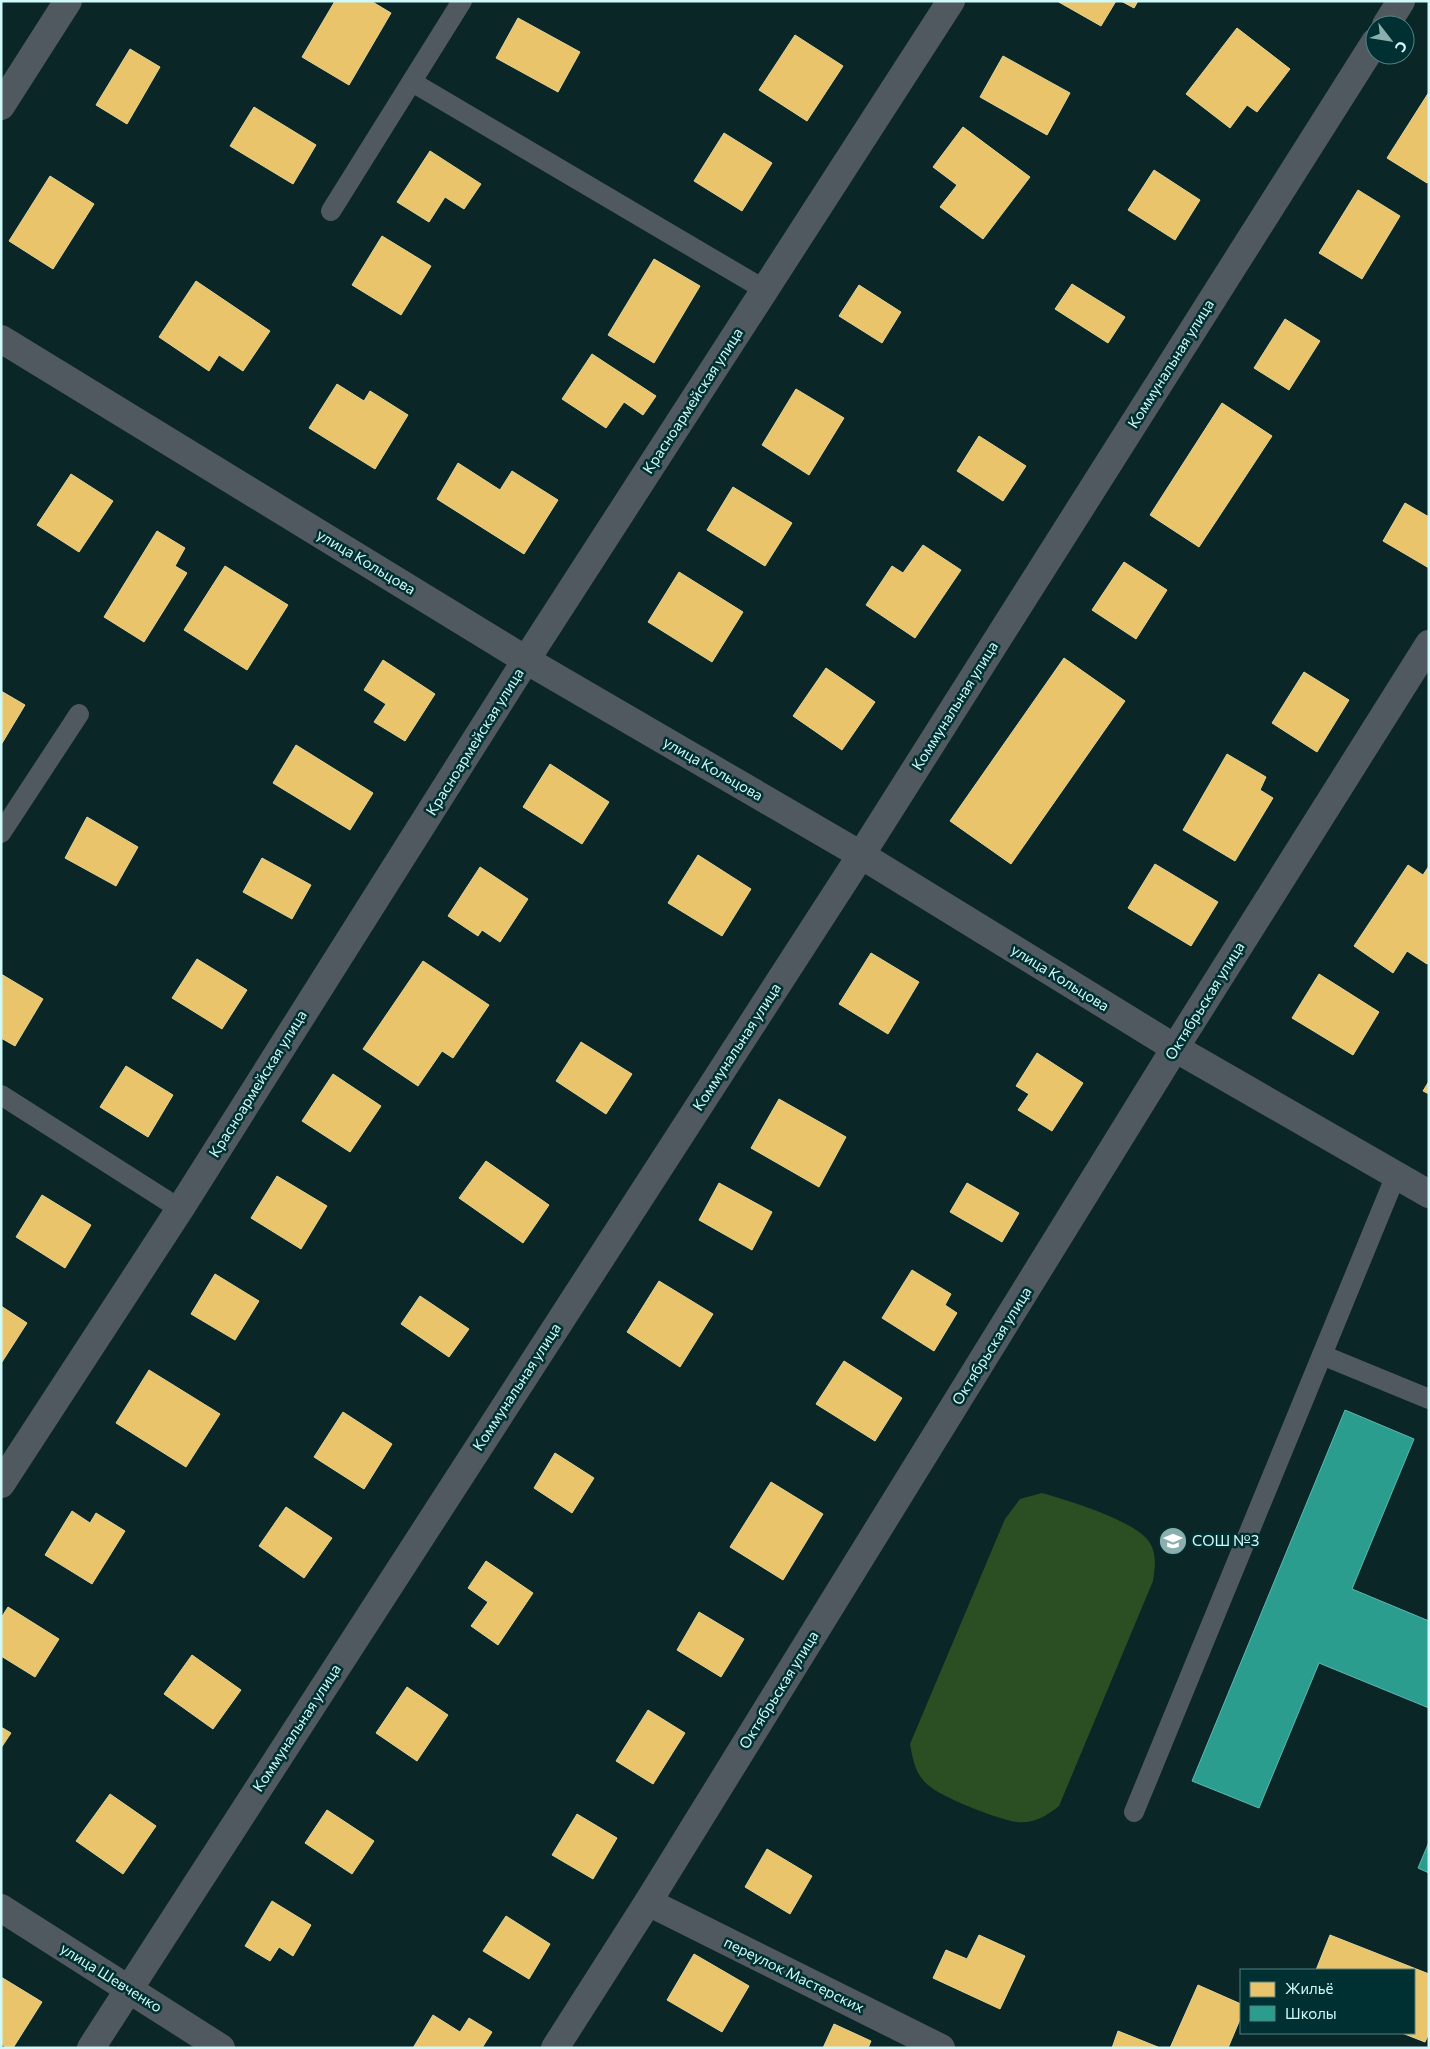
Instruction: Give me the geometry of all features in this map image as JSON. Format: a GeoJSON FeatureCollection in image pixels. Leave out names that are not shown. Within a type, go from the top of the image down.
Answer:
{"type":"FeatureCollection","features":[{"type":"Feature","properties":{"kind":"street"},"geometry":{"type":"LineString","coordinates":[[1,106],[68,1]]}},
{"type":"Feature","properties":{"kind":"street","name":"Красноармейская улица"},"geometry":{"type":"LineString","coordinates":[[1,1484],[180,1208],[526,660],[951,1]]}},
{"type":"Feature","properties":{"kind":"street"},"geometry":{"type":"LineString","coordinates":[[1392,15],[1401,1]]}},
{"type":"Feature","properties":{"kind":"street","name":"Коммунальная улица"},"geometry":{"type":"LineString","coordinates":[[91,2048],[861,855],[1365,58]]}},
{"type":"Feature","properties":{"kind":"street","name":"улица Кольцова"},"geometry":{"type":"LineString","coordinates":[[1,338],[526,660],[861,855],[1175,1048],[1429,1194]]}},
{"type":"Feature","properties":{"kind":"street","name":"Октябрьская улица"},"geometry":{"type":"LineString","coordinates":[[554,2048],[648,1902],[1175,1048],[1429,644]]}},
{"type":"Feature","properties":{"kind":"street","name":"переулок Мастерских"},"geometry":{"type":"LineString","coordinates":[[648,1902],[941,2048]]}},
{"type":"Feature","properties":{"kind":"street","name":"улица Шевченко"},"geometry":{"type":"LineString","coordinates":[[1,1908],[221,2048]]}},
{"type":"Feature","properties":{"kind":"lane"},"geometry":{"type":"LineString","coordinates":[[331,211],[462,1]]}},
{"type":"Feature","properties":{"kind":"lane"},"geometry":{"type":"LineString","coordinates":[[412,82],[765,290]]}},
{"type":"Feature","properties":{"kind":"lane"},"geometry":{"type":"LineString","coordinates":[[1,833],[79,714]]}},
{"type":"Feature","properties":{"kind":"lane"},"geometry":{"type":"LineString","coordinates":[[1,1095],[180,1208]]}},
{"type":"Feature","properties":{"kind":"lane"},"geometry":{"type":"LineString","coordinates":[[1134,1812],[1396,1175]]}},
{"type":"Feature","properties":{"kind":"lane"},"geometry":{"type":"LineString","coordinates":[[1322,1355],[1429,1399]]}},
{"type":"Feature","properties":{"kind":"green space"},"geometry":{"type":"Polygon","coordinates":[[[1042,1493],[1100,1512],[1131,1527],[1143,1535],[1150,1543],[1154,1552],[1155,1567],[1153,1581],[1059,1806],[1040,1818],[1029,1822],[1017,1822],[971,1807],[945,1796],[928,1785],[917,1771],[910,1744],[1005,1519],[1020,1499],[1042,1493]]]}},
{"type":"Feature","properties":{"kind":"building: Жильё"},"geometry":{"type":"Polygon","coordinates":[[[335,1],[371,1],[391,13],[349,85],[302,57],[335,1]]]}},
{"type":"Feature","properties":{"kind":"building: Жильё"},"geometry":{"type":"Polygon","coordinates":[[[1057,1],[1116,1],[1101,26],[1057,1]]]}},
{"type":"Feature","properties":{"kind":"building: Жильё"},"geometry":{"type":"Polygon","coordinates":[[[1121,1],[1138,1],[1134,8],[1121,1]]]}},
{"type":"Feature","properties":{"kind":"building: Жильё"},"geometry":{"type":"Polygon","coordinates":[[[518,18],[580,52],[558,92],[496,58],[518,18]]]}},
{"type":"Feature","properties":{"kind":"building: Жильё"},"geometry":{"type":"Polygon","coordinates":[[[1237,28],[1290,69],[1257,112],[1247,105],[1230,128],[1186,94],[1237,28]]]}},
{"type":"Feature","properties":{"kind":"building: Жильё"},"geometry":{"type":"Polygon","coordinates":[[[795,35],[843,66],[807,121],[759,90],[795,35]]]}},
{"type":"Feature","properties":{"kind":"building: Жильё"},"geometry":{"type":"Polygon","coordinates":[[[130,49],[160,67],[127,124],[96,105],[130,49]]]}},
{"type":"Feature","properties":{"kind":"building: Жильё"},"geometry":{"type":"Polygon","coordinates":[[[1003,56],[1070,93],[1047,135],[980,97],[1003,56]]]}},
{"type":"Feature","properties":{"kind":"building: Жильё"},"geometry":{"type":"Polygon","coordinates":[[[1429,92],[1429,181],[1427,183],[1387,158],[1429,92]]]}},
{"type":"Feature","properties":{"kind":"building: Жильё"},"geometry":{"type":"Polygon","coordinates":[[[254,107],[316,145],[293,184],[230,146],[254,107]]]}},
{"type":"Feature","properties":{"kind":"building: Жильё"},"geometry":{"type":"Polygon","coordinates":[[[963,127],[1030,177],[983,239],[940,207],[957,185],[933,167],[963,127]]]}},
{"type":"Feature","properties":{"kind":"building: Жильё"},"geometry":{"type":"Polygon","coordinates":[[[724,133],[772,163],[742,211],[694,181],[724,133]]]}},
{"type":"Feature","properties":{"kind":"building: Жильё"},"geometry":{"type":"Polygon","coordinates":[[[430,151],[481,184],[464,209],[445,197],[429,222],[397,202],[430,151]]]}},
{"type":"Feature","properties":{"kind":"building: Жильё"},"geometry":{"type":"Polygon","coordinates":[[[1154,170],[1200,200],[1175,240],[1128,210],[1154,170]]]}},
{"type":"Feature","properties":{"kind":"building: Жильё"},"geometry":{"type":"Polygon","coordinates":[[[50,176],[94,204],[53,269],[9,241],[50,176]]]}},
{"type":"Feature","properties":{"kind":"building: Жильё"},"geometry":{"type":"Polygon","coordinates":[[[1358,190],[1400,216],[1362,279],[1319,253],[1358,190]]]}},
{"type":"Feature","properties":{"kind":"building: Жильё"},"geometry":{"type":"Polygon","coordinates":[[[382,236],[431,266],[401,315],[352,285],[382,236]]]}},
{"type":"Feature","properties":{"kind":"building: Жильё"},"geometry":{"type":"Polygon","coordinates":[[[654,259],[700,286],[654,363],[608,335],[654,259]]]}},
{"type":"Feature","properties":{"kind":"building: Жильё"},"geometry":{"type":"Polygon","coordinates":[[[196,281],[270,331],[243,371],[219,355],[209,371],[159,337],[196,281]]]}},
{"type":"Feature","properties":{"kind":"building: Жильё"},"geometry":{"type":"Polygon","coordinates":[[[1072,284],[1125,317],[1108,343],[1055,309],[1072,284]]]}},
{"type":"Feature","properties":{"kind":"building: Жильё"},"geometry":{"type":"Polygon","coordinates":[[[859,285],[901,312],[882,343],[839,316],[859,285]]]}},
{"type":"Feature","properties":{"kind":"building: Жильё"},"geometry":{"type":"Polygon","coordinates":[[[1285,319],[1320,341],[1289,390],[1254,368],[1285,319]]]}},
{"type":"Feature","properties":{"kind":"building: Жильё"},"geometry":{"type":"Polygon","coordinates":[[[592,354],[656,396],[643,415],[624,402],[606,428],[562,399],[592,354]]]}},
{"type":"Feature","properties":{"kind":"building: Жильё"},"geometry":{"type":"Polygon","coordinates":[[[337,384],[364,401],[370,391],[408,415],[375,469],[309,428],[337,384]]]}},
{"type":"Feature","properties":{"kind":"building: Жильё"},"geometry":{"type":"Polygon","coordinates":[[[796,389],[844,418],[809,475],[762,445],[796,389]]]}},
{"type":"Feature","properties":{"kind":"building: Жильё"},"geometry":{"type":"Polygon","coordinates":[[[1222,403],[1272,436],[1199,547],[1150,515],[1222,403]]]}},
{"type":"Feature","properties":{"kind":"building: Жильё"},"geometry":{"type":"Polygon","coordinates":[[[979,436],[1026,466],[1003,501],[957,471],[979,436]]]}},
{"type":"Feature","properties":{"kind":"building: Жильё"},"geometry":{"type":"Polygon","coordinates":[[[458,463],[500,490],[512,471],[558,500],[524,554],[437,499],[458,463]]]}},
{"type":"Feature","properties":{"kind":"building: Жильё"},"geometry":{"type":"Polygon","coordinates":[[[71,474],[113,501],[79,552],[37,525],[71,474]]]}},
{"type":"Feature","properties":{"kind":"building: Жильё"},"geometry":{"type":"Polygon","coordinates":[[[733,487],[792,523],[765,566],[707,530],[733,487]]]}},
{"type":"Feature","properties":{"kind":"building: Жильё"},"geometry":{"type":"Polygon","coordinates":[[[1405,503],[1429,517],[1429,568],[1383,541],[1405,503]]]}},
{"type":"Feature","properties":{"kind":"building: Жильё"},"geometry":{"type":"Polygon","coordinates":[[[157,531],[185,548],[175,566],[187,573],[144,642],[104,617],[157,531]]]}},
{"type":"Feature","properties":{"kind":"building: Жильё"},"geometry":{"type":"Polygon","coordinates":[[[923,545],[961,570],[915,638],[866,605],[892,566],[903,573],[923,545]]]}},
{"type":"Feature","properties":{"kind":"building: Жильё"},"geometry":{"type":"Polygon","coordinates":[[[1124,562],[1167,590],[1136,639],[1092,610],[1124,562]]]}},
{"type":"Feature","properties":{"kind":"building: Жильё"},"geometry":{"type":"Polygon","coordinates":[[[225,566],[288,605],[247,670],[184,630],[225,566]]]}},
{"type":"Feature","properties":{"kind":"building: Жильё"},"geometry":{"type":"Polygon","coordinates":[[[679,572],[743,612],[712,662],[648,622],[679,572]]]}},
{"type":"Feature","properties":{"kind":"building: Жильё"},"geometry":{"type":"Polygon","coordinates":[[[1064,658],[1125,701],[1011,864],[950,821],[1064,658]]]}},
{"type":"Feature","properties":{"kind":"building: Жильё"},"geometry":{"type":"Polygon","coordinates":[[[383,660],[435,694],[405,741],[374,722],[386,704],[364,690],[383,660]]]}},
{"type":"Feature","properties":{"kind":"building: Жильё"},"geometry":{"type":"Polygon","coordinates":[[[826,668],[875,702],[842,750],[793,716],[826,668]]]}},
{"type":"Feature","properties":{"kind":"building: Жильё"},"geometry":{"type":"Polygon","coordinates":[[[1304,672],[1349,700],[1317,752],[1272,723],[1304,672]]]}},
{"type":"Feature","properties":{"kind":"building: Жильё"},"geometry":{"type":"Polygon","coordinates":[[[1,691],[25,705],[1,745],[1,691]]]}},
{"type":"Feature","properties":{"kind":"building: Жильё"},"geometry":{"type":"Polygon","coordinates":[[[296,745],[373,793],[350,830],[273,783],[296,745]]]}},
{"type":"Feature","properties":{"kind":"building: Жильё"},"geometry":{"type":"Polygon","coordinates":[[[1227,754],[1266,777],[1260,790],[1273,798],[1235,861],[1183,830],[1227,754]]]}},
{"type":"Feature","properties":{"kind":"building: Жильё"},"geometry":{"type":"Polygon","coordinates":[[[550,764],[609,802],[582,844],[523,807],[550,764]]]}},
{"type":"Feature","properties":{"kind":"building: Жильё"},"geometry":{"type":"Polygon","coordinates":[[[87,817],[138,847],[116,886],[65,858],[87,817]]]}},
{"type":"Feature","properties":{"kind":"building: Жильё"},"geometry":{"type":"Polygon","coordinates":[[[698,855],[751,889],[722,936],[668,903],[698,855]]]}},
{"type":"Feature","properties":{"kind":"building: Жильё"},"geometry":{"type":"Polygon","coordinates":[[[262,858],[311,885],[292,919],[243,892],[262,858]]]}},
{"type":"Feature","properties":{"kind":"building: Жильё"},"geometry":{"type":"Polygon","coordinates":[[[1155,864],[1218,902],[1191,946],[1128,908],[1155,864]]]}},
{"type":"Feature","properties":{"kind":"building: Жильё"},"geometry":{"type":"Polygon","coordinates":[[[1408,865],[1423,875],[1429,866],[1429,962],[1427,964],[1407,951],[1393,973],[1354,946],[1408,865]]]}},
{"type":"Feature","properties":{"kind":"building: Жильё"},"geometry":{"type":"Polygon","coordinates":[[[480,867],[528,899],[500,942],[482,930],[478,936],[448,916],[480,867]]]}},
{"type":"Feature","properties":{"kind":"building: Жильё"},"geometry":{"type":"Polygon","coordinates":[[[871,953],[919,982],[888,1034],[839,1004],[871,953]]]}},
{"type":"Feature","properties":{"kind":"building: Жильё"},"geometry":{"type":"Polygon","coordinates":[[[197,959],[247,990],[222,1029],[172,998],[197,959]]]}},
{"type":"Feature","properties":{"kind":"building: Жильё"},"geometry":{"type":"Polygon","coordinates":[[[423,961],[489,1005],[453,1058],[442,1051],[418,1086],[363,1049],[423,961]]]}},
{"type":"Feature","properties":{"kind":"building: Жильё"},"geometry":{"type":"Polygon","coordinates":[[[1,974],[43,999],[15,1046],[1,1038],[1,974]]]}},
{"type":"Feature","properties":{"kind":"building: Жильё"},"geometry":{"type":"Polygon","coordinates":[[[1319,974],[1379,1012],[1353,1055],[1292,1018],[1319,974]]]}},
{"type":"Feature","properties":{"kind":"building: Жильё"},"geometry":{"type":"Polygon","coordinates":[[[581,1042],[632,1074],[606,1114],[556,1081],[581,1042]]]}},
{"type":"Feature","properties":{"kind":"building: Жильё"},"geometry":{"type":"Polygon","coordinates":[[[1037,1053],[1083,1083],[1052,1131],[1018,1110],[1029,1094],[1016,1086],[1037,1053]]]}},
{"type":"Feature","properties":{"kind":"building: Жильё"},"geometry":{"type":"Polygon","coordinates":[[[126,1066],[173,1095],[148,1137],[100,1107],[126,1066]]]}},
{"type":"Feature","properties":{"kind":"building: Жильё"},"geometry":{"type":"Polygon","coordinates":[[[333,1074],[381,1106],[350,1152],[302,1121],[333,1074]]]}},
{"type":"Feature","properties":{"kind":"building: Жильё"},"geometry":{"type":"Polygon","coordinates":[[[1429,1081],[1429,1094],[1423,1091],[1429,1081]]]}},
{"type":"Feature","properties":{"kind":"building: Жильё"},"geometry":{"type":"Polygon","coordinates":[[[779,1099],[846,1137],[819,1187],[751,1148],[779,1099]]]}},
{"type":"Feature","properties":{"kind":"building: Жильё"},"geometry":{"type":"Polygon","coordinates":[[[486,1161],[549,1205],[523,1243],[459,1198],[486,1161]]]}},
{"type":"Feature","properties":{"kind":"building: Жильё"},"geometry":{"type":"Polygon","coordinates":[[[277,1176],[327,1206],[301,1249],[251,1218],[277,1176]]]}},
{"type":"Feature","properties":{"kind":"building: Жильё"},"geometry":{"type":"Polygon","coordinates":[[[719,1183],[772,1212],[752,1250],[699,1220],[719,1183]]]}},
{"type":"Feature","properties":{"kind":"building: Жильё"},"geometry":{"type":"Polygon","coordinates":[[[967,1183],[1019,1213],[1002,1242],[950,1212],[967,1183]]]}},
{"type":"Feature","properties":{"kind":"building: Жильё"},"geometry":{"type":"Polygon","coordinates":[[[42,1195],[91,1225],[65,1268],[16,1237],[42,1195]]]}},
{"type":"Feature","properties":{"kind":"building: Жильё"},"geometry":{"type":"Polygon","coordinates":[[[912,1270],[951,1294],[945,1305],[957,1313],[934,1351],[882,1318],[912,1270]]]}},
{"type":"Feature","properties":{"kind":"building: Жильё"},"geometry":{"type":"Polygon","coordinates":[[[215,1274],[259,1301],[235,1340],[191,1314],[215,1274]]]}},
{"type":"Feature","properties":{"kind":"building: Жильё"},"geometry":{"type":"Polygon","coordinates":[[[659,1281],[713,1314],[680,1367],[627,1332],[659,1281]]]}},
{"type":"Feature","properties":{"kind":"building: Жильё"},"geometry":{"type":"Polygon","coordinates":[[[420,1296],[469,1329],[449,1357],[401,1324],[420,1296]]]}},
{"type":"Feature","properties":{"kind":"building: Жильё"},"geometry":{"type":"Polygon","coordinates":[[[1,1306],[27,1323],[2,1362],[1,1362],[1,1306]]]}},
{"type":"Feature","properties":{"kind":"building: Жильё"},"geometry":{"type":"Polygon","coordinates":[[[844,1361],[902,1398],[875,1441],[816,1404],[844,1361]]]}},
{"type":"Feature","properties":{"kind":"building: Жильё"},"geometry":{"type":"Polygon","coordinates":[[[149,1370],[220,1414],[186,1467],[116,1423],[149,1370]]]}},
{"type":"Feature","properties":{"kind":"building: Жильё"},"geometry":{"type":"Polygon","coordinates":[[[343,1412],[392,1444],[364,1489],[314,1457],[343,1412]]]}},
{"type":"Feature","properties":{"kind":"building: Жильё"},"geometry":{"type":"Polygon","coordinates":[[[555,1453],[594,1478],[572,1513],[534,1488],[555,1453]]]}},
{"type":"Feature","properties":{"kind":"building: Жильё"},"geometry":{"type":"Polygon","coordinates":[[[771,1482],[823,1514],[783,1580],[730,1547],[771,1482]]]}},
{"type":"Feature","properties":{"kind":"building: Жильё"},"geometry":{"type":"Polygon","coordinates":[[[286,1507],[332,1538],[304,1578],[259,1546],[286,1507]]]}},
{"type":"Feature","properties":{"kind":"building: Жильё"},"geometry":{"type":"Polygon","coordinates":[[[72,1511],[90,1523],[96,1513],[125,1531],[92,1584],[45,1555],[72,1511]]]}},
{"type":"Feature","properties":{"kind":"building: Жильё"},"geometry":{"type":"Polygon","coordinates":[[[486,1561],[533,1593],[498,1645],[471,1626],[488,1602],[468,1588],[486,1561]]]}},
{"type":"Feature","properties":{"kind":"building: Жильё"},"geometry":{"type":"Polygon","coordinates":[[[8,1607],[59,1639],[35,1677],[1,1656],[1,1618],[8,1607]]]}},
{"type":"Feature","properties":{"kind":"building: Жильё"},"geometry":{"type":"Polygon","coordinates":[[[699,1612],[744,1639],[721,1677],[677,1650],[699,1612]]]}},
{"type":"Feature","properties":{"kind":"building: Жильё"},"geometry":{"type":"Polygon","coordinates":[[[192,1655],[241,1690],[213,1729],[164,1694],[192,1655]]]}},
{"type":"Feature","properties":{"kind":"building: Жильё"},"geometry":{"type":"Polygon","coordinates":[[[407,1687],[448,1715],[417,1761],[376,1733],[407,1687]]]}},
{"type":"Feature","properties":{"kind":"building: Жильё"},"geometry":{"type":"Polygon","coordinates":[[[648,1710],[685,1733],[653,1784],[616,1761],[648,1710]]]}},
{"type":"Feature","properties":{"kind":"building: Жильё"},"geometry":{"type":"Polygon","coordinates":[[[1,1727],[11,1733],[1,1748],[1,1727]]]}},
{"type":"Feature","properties":{"kind":"building: Жильё"},"geometry":{"type":"Polygon","coordinates":[[[110,1794],[156,1826],[123,1874],[76,1841],[110,1794]]]}},
{"type":"Feature","properties":{"kind":"building: Жильё"},"geometry":{"type":"Polygon","coordinates":[[[327,1810],[374,1841],[352,1874],[305,1843],[327,1810]]]}},
{"type":"Feature","properties":{"kind":"building: Жильё"},"geometry":{"type":"Polygon","coordinates":[[[577,1814],[617,1838],[593,1879],[552,1855],[577,1814]]]}},
{"type":"Feature","properties":{"kind":"building: Жильё"},"geometry":{"type":"Polygon","coordinates":[[[767,1849],[812,1876],[790,1914],[745,1887],[767,1849]]]}},
{"type":"Feature","properties":{"kind":"building: Жильё"},"geometry":{"type":"Polygon","coordinates":[[[272,1901],[311,1925],[293,1956],[279,1947],[270,1961],[245,1946],[272,1901]]]}},
{"type":"Feature","properties":{"kind":"building: Жильё"},"geometry":{"type":"Polygon","coordinates":[[[506,1916],[550,1944],[529,1979],[483,1951],[506,1916]]]}},
{"type":"Feature","properties":{"kind":"building: Жильё"},"geometry":{"type":"Polygon","coordinates":[[[979,1935],[1025,1956],[1000,2009],[933,1978],[946,1950],[967,1959],[979,1935]]]}},
{"type":"Feature","properties":{"kind":"building: Жильё"},"geometry":{"type":"Polygon","coordinates":[[[1330,1935],[1429,1974],[1429,2033],[1425,2042],[1405,2034],[1415,2034],[1415,1969],[1316,1969],[1330,1935]]]}},
{"type":"Feature","properties":{"kind":"building: Жильё"},"geometry":{"type":"Polygon","coordinates":[[[694,1954],[749,1986],[722,2032],[667,2000],[694,1954]]]}},
{"type":"Feature","properties":{"kind":"building: Жильё"},"geometry":{"type":"Polygon","coordinates":[[[1,1977],[42,2002],[13,2048],[7,2048],[1,2044],[1,1977]]]}},
{"type":"Feature","properties":{"kind":"building: Жильё"},"geometry":{"type":"Polygon","coordinates":[[[1198,1985],[1240,2004],[1240,2019],[1228,2048],[1170,2048],[1198,1985]]]}},
{"type":"Feature","properties":{"kind":"building: Жильё"},"geometry":{"type":"Polygon","coordinates":[[[433,2015],[460,2032],[469,2018],[492,2032],[482,2048],[413,2048],[433,2015]]]}},
{"type":"Feature","properties":{"kind":"building: Жильё"},"geometry":{"type":"Polygon","coordinates":[[[834,2024],[871,2041],[868,2048],[823,2048],[834,2024]]]}},
{"type":"Feature","properties":{"kind":"building: Жильё"},"geometry":{"type":"Polygon","coordinates":[[[1118,2031],[1158,2047],[1158,2048],[1112,2048],[1118,2031]]]}},
{"type":"Feature","properties":{"kind":"building: Школы"},"geometry":{"type":"Polygon","coordinates":[[[1345,1410],[1414,1439],[1352,1589],[1429,1621],[1429,1708],[1319,1663],[1259,1808],[1192,1781],[1345,1410]]]}},
{"type":"Feature","properties":{"kind":"building: Школы"},"geometry":{"type":"Polygon","coordinates":[[[1429,1842],[1429,1873],[1418,1868],[1429,1842]]]}},
{"type":"Feature","properties":{"kind":"place","name":"СОШ №3"},"geometry":{"type":"Point","coordinates":[1173,1541]}}]}
